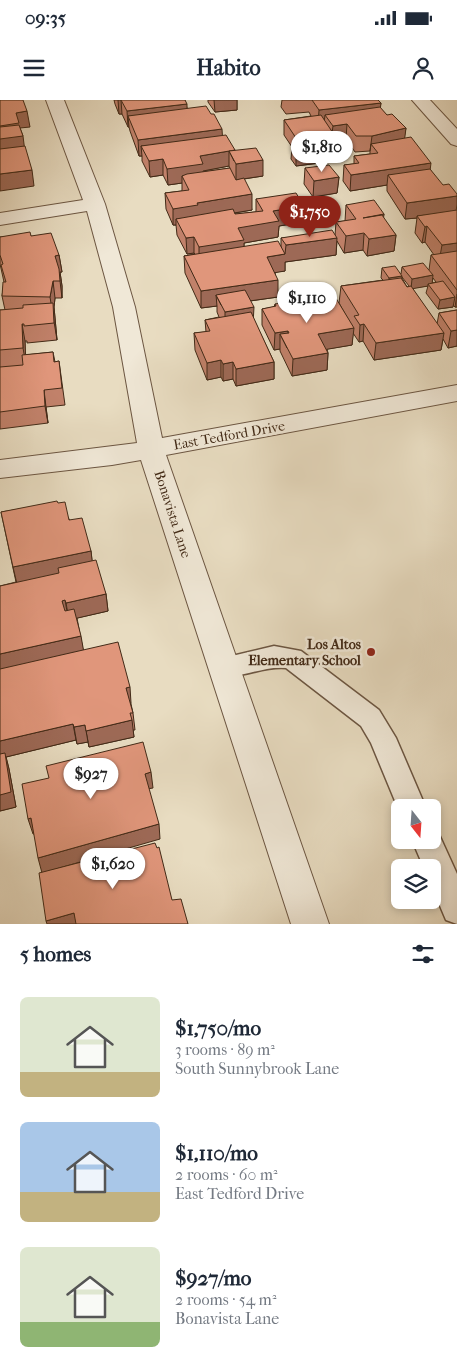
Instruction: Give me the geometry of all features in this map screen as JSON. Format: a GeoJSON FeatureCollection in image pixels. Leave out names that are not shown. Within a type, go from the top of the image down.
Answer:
{"type":"FeatureCollection","features":[{"type":"Feature","properties":{"kind":"street","name":"Bonavista Lane"},"geometry":{"type":"LineString","coordinates":[[55,100],[95,204],[124,307],[151,450],[310,924]]}},
{"type":"Feature","properties":{"kind":"street"},"geometry":{"type":"LineString","coordinates":[[420,100],[457,140]]}},
{"type":"Feature","properties":{"kind":"street"},"geometry":{"type":"LineString","coordinates":[[0,219],[95,204]]}},
{"type":"Feature","properties":{"kind":"street","name":"East Tedford Drive"},"geometry":{"type":"LineString","coordinates":[[0,469],[151,450],[457,393]]}},
{"type":"Feature","properties":{"kind":"lane"},"geometry":{"type":"LineString","coordinates":[[224,667],[274,656],[292,658],[370,718],[382,738],[408,799]]}},
{"type":"Feature","properties":{"kind":"lane"},"geometry":{"type":"LineString","coordinates":[[431,849],[457,909]]}},
{"type":"Feature","properties":{"kind":"building"},"geometry":{"type":"Polygon","coordinates":[[[0,100],[23,100],[27,111],[16,113],[19,123],[0,126],[0,100]]]}},
{"type":"Feature","properties":{"kind":"building"},"geometry":{"type":"Polygon","coordinates":[[[121,100],[185,100],[187,104],[127,111],[121,100]]]}},
{"type":"Feature","properties":{"kind":"building"},"geometry":{"type":"Polygon","coordinates":[[[312,100],[378,100],[381,103],[319,110],[312,100]]]}},
{"type":"Feature","properties":{"kind":"building"},"geometry":{"type":"Polygon","coordinates":[[[206,106],[211,114],[214,114],[222,129],[138,140],[128,116],[206,106]]]}},
{"type":"Feature","properties":{"kind":"building"},"geometry":{"type":"Polygon","coordinates":[[[380,107],[387,115],[392,114],[406,128],[372,136],[356,136],[347,124],[333,126],[325,115],[380,107]]]}},
{"type":"Feature","properties":{"kind":"building"},"geometry":{"type":"Polygon","coordinates":[[[321,115],[333,133],[328,133],[336,145],[297,150],[292,143],[305,141],[302,137],[296,138],[284,120],[321,115]]]}},
{"type":"Feature","properties":{"kind":"building"},"geometry":{"type":"Polygon","coordinates":[[[19,125],[23,136],[0,139],[0,127],[19,125]]]}},
{"type":"Feature","properties":{"kind":"building"},"geometry":{"type":"Polygon","coordinates":[[[226,135],[235,150],[200,156],[203,164],[167,169],[163,159],[149,161],[141,146],[226,135]]]}},
{"type":"Feature","properties":{"kind":"building"},"geometry":{"type":"Polygon","coordinates":[[[411,137],[431,163],[351,175],[344,165],[359,163],[354,156],[378,153],[371,144],[411,137]]]}},
{"type":"Feature","properties":{"kind":"building"},"geometry":{"type":"Polygon","coordinates":[[[25,146],[32,170],[0,174],[0,149],[25,146]]]}},
{"type":"Feature","properties":{"kind":"building"},"geometry":{"type":"Polygon","coordinates":[[[256,148],[263,160],[236,164],[229,151],[256,148]]]}},
{"type":"Feature","properties":{"kind":"building"},"geometry":{"type":"Polygon","coordinates":[[[329,165],[339,177],[314,181],[305,168],[329,165]]]}},
{"type":"Feature","properties":{"kind":"building"},"geometry":{"type":"Polygon","coordinates":[[[230,168],[236,180],[244,178],[252,194],[173,209],[165,193],[189,190],[182,176],[230,168]]]}},
{"type":"Feature","properties":{"kind":"building"},"geometry":{"type":"Polygon","coordinates":[[[430,169],[443,185],[449,184],[457,196],[407,203],[388,175],[430,169]]]}},
{"type":"Feature","properties":{"kind":"building"},"geometry":{"type":"Polygon","coordinates":[[[296,193],[304,206],[273,211],[279,221],[238,228],[244,240],[199,247],[194,237],[186,238],[176,219],[233,209],[235,214],[263,211],[256,199],[296,193]]]}},
{"type":"Feature","properties":{"kind":"building"},"geometry":{"type":"Polygon","coordinates":[[[374,200],[384,214],[363,218],[382,215],[396,235],[369,239],[364,233],[346,236],[336,222],[356,219],[346,205],[374,200]]]}},
{"type":"Feature","properties":{"kind":"building"},"geometry":{"type":"Polygon","coordinates":[[[457,210],[457,243],[442,245],[417,216],[457,210]]]}},
{"type":"Feature","properties":{"kind":"building"},"geometry":{"type":"Polygon","coordinates":[[[332,230],[337,238],[286,245],[281,238],[332,230]]]}},
{"type":"Feature","properties":{"kind":"building"},"geometry":{"type":"Polygon","coordinates":[[[30,232],[31,236],[51,233],[59,255],[55,256],[60,281],[53,281],[50,297],[2,296],[3,282],[6,282],[1,265],[3,264],[0,255],[0,237],[30,232]]]}},
{"type":"Feature","properties":{"kind":"building"},"geometry":{"type":"Polygon","coordinates":[[[278,241],[285,254],[267,257],[278,280],[201,291],[184,256],[278,241]]]}},
{"type":"Feature","properties":{"kind":"building"},"geometry":{"type":"Polygon","coordinates":[[[457,251],[457,290],[431,255],[457,251]]]}},
{"type":"Feature","properties":{"kind":"building"},"geometry":{"type":"Polygon","coordinates":[[[423,263],[433,275],[412,279],[402,267],[423,263]]]}},
{"type":"Feature","properties":{"kind":"building"},"geometry":{"type":"Polygon","coordinates":[[[395,266],[402,276],[389,278],[382,268],[395,266]]]}},
{"type":"Feature","properties":{"kind":"building"},"geometry":{"type":"Polygon","coordinates":[[[401,278],[407,287],[411,286],[444,333],[376,343],[364,324],[360,325],[354,316],[359,315],[341,286],[401,278]]]}},
{"type":"Feature","properties":{"kind":"building"},"geometry":{"type":"Polygon","coordinates":[[[443,281],[455,297],[440,300],[428,284],[443,281]]]}},
{"type":"Feature","properties":{"kind":"building"},"geometry":{"type":"Polygon","coordinates":[[[245,290],[254,307],[225,312],[216,295],[245,290]]]}},
{"type":"Feature","properties":{"kind":"building"},"geometry":{"type":"Polygon","coordinates":[[[334,295],[354,328],[318,334],[328,353],[293,359],[280,334],[289,333],[288,331],[275,333],[262,309],[276,306],[275,304],[334,295]]]}},
{"type":"Feature","properties":{"kind":"building"},"geometry":{"type":"Polygon","coordinates":[[[53,303],[54,323],[24,326],[22,324],[23,348],[0,350],[0,310],[23,308],[23,305],[53,303]]]}},
{"type":"Feature","properties":{"kind":"building"},"geometry":{"type":"Polygon","coordinates":[[[457,310],[457,330],[451,331],[439,313],[457,310]]]}},
{"type":"Feature","properties":{"kind":"building"},"geometry":{"type":"Polygon","coordinates":[[[251,312],[274,362],[236,369],[233,362],[223,364],[221,360],[207,363],[194,333],[210,331],[205,320],[251,312]]]}},
{"type":"Feature","properties":{"kind":"building"},"geometry":{"type":"Polygon","coordinates":[[[53,352],[54,362],[59,361],[62,388],[44,390],[45,406],[0,412],[0,367],[23,365],[22,355],[53,352]]]}},
{"type":"Feature","properties":{"kind":"building"},"geometry":{"type":"Polygon","coordinates":[[[57,501],[58,503],[65,502],[69,520],[82,518],[91,551],[13,567],[1,512],[57,501]]]}},
{"type":"Feature","properties":{"kind":"building"},"geometry":{"type":"Polygon","coordinates":[[[96,560],[106,594],[66,603],[65,600],[62,601],[65,611],[74,609],[81,636],[0,654],[0,586],[59,573],[58,568],[96,560]]]}},
{"type":"Feature","properties":{"kind":"building"},"geometry":{"type":"Polygon","coordinates":[[[118,642],[130,687],[126,688],[133,713],[130,713],[132,720],[86,731],[85,725],[74,727],[73,724],[0,741],[0,669],[118,642]]]}},
{"type":"Feature","properties":{"kind":"building"},"geometry":{"type":"Polygon","coordinates":[[[143,742],[151,772],[145,774],[159,824],[38,858],[31,818],[28,819],[22,784],[49,778],[46,766],[143,742]]]}},
{"type":"Feature","properties":{"kind":"building"},"geometry":{"type":"Polygon","coordinates":[[[5,753],[11,792],[0,795],[0,754],[5,753]]]}},
{"type":"Feature","properties":{"kind":"building"},"geometry":{"type":"Polygon","coordinates":[[[155,843],[157,848],[159,847],[172,900],[181,899],[188,924],[76,924],[74,913],[46,921],[39,873],[155,843]]]}},
{"type":"Feature","properties":{"kind":"place","name":"Los Altos Elementary School"},"geometry":{"type":"Point","coordinates":[371,652]}}]}
